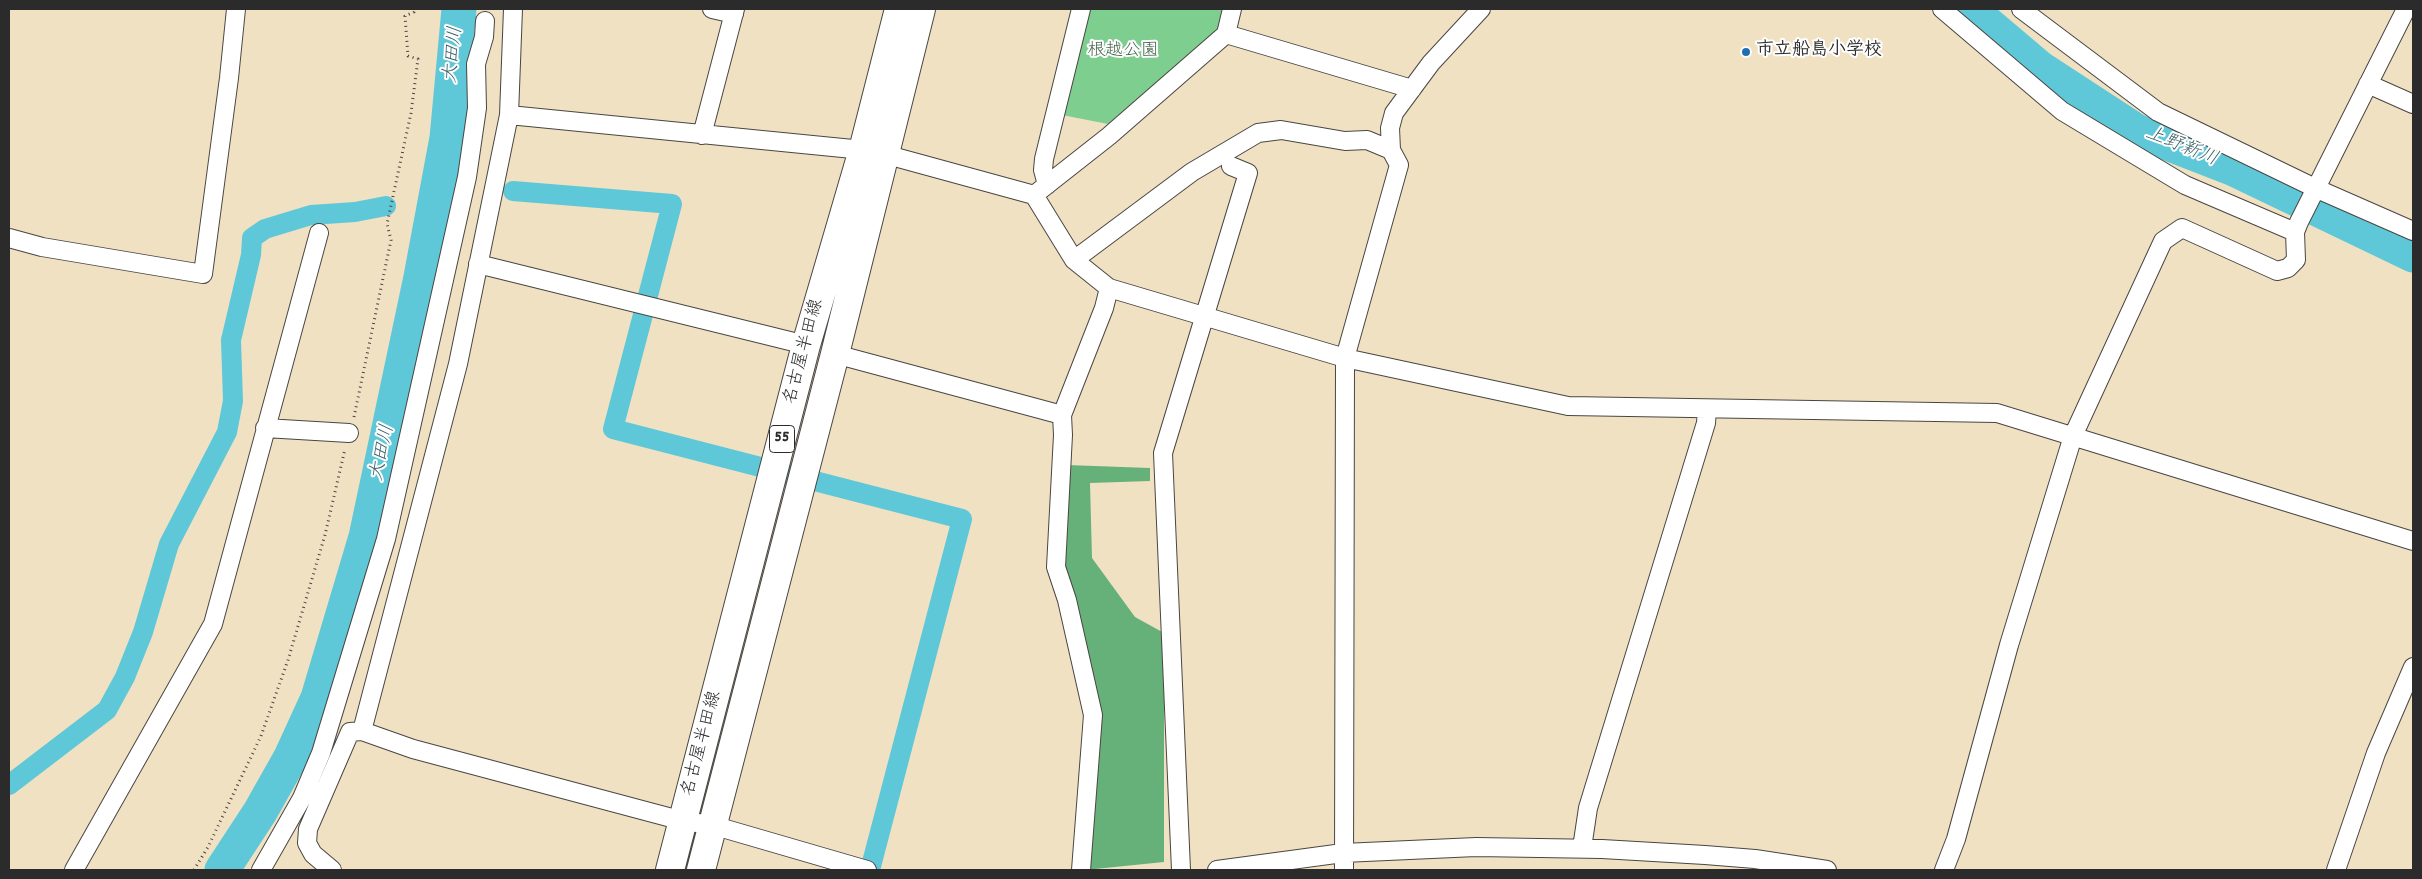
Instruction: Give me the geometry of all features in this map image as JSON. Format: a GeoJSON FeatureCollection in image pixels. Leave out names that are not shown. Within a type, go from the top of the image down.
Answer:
{"type":"FeatureCollection","features":[{"type":"Feature","properties":{"kind":"main road","name":"名古屋半田線"},"geometry":{"type":"LineString","coordinates":[[701,870],[835,354],[874,152],[899,9]]}},
{"type":"Feature","properties":{"kind":"main road","name":"名古屋半田線"},"geometry":{"type":"LineString","coordinates":[[670,870],[806,345],[874,152],[921,9]]}},
{"type":"Feature","properties":{"kind":"street"},"geometry":{"type":"LineString","coordinates":[[9,238],[42,247],[203,274],[229,78],[236,9]]}},
{"type":"Feature","properties":{"kind":"street"},"geometry":{"type":"LineString","coordinates":[[362,731],[458,364],[509,115],[513,9]]}},
{"type":"Feature","properties":{"kind":"street"},"geometry":{"type":"LineString","coordinates":[[702,136],[734,12],[712,9]]}},
{"type":"Feature","properties":{"kind":"street"},"geometry":{"type":"LineString","coordinates":[[1081,9],[1044,159],[1040,190],[1074,260],[1109,288],[1345,358],[1568,406],[1997,413],[2413,541]]}},
{"type":"Feature","properties":{"kind":"street"},"geometry":{"type":"LineString","coordinates":[[1040,190],[1109,136],[1226,34],[1232,9]]}},
{"type":"Feature","properties":{"kind":"street"},"geometry":{"type":"LineString","coordinates":[[1343,862],[1345,358],[1399,166],[1391,150],[1390,128],[1394,113],[1430,63],[1481,9]]}},
{"type":"Feature","properties":{"kind":"street"},"geometry":{"type":"LineString","coordinates":[[1942,9],[2062,111],[2185,186],[2297,227]]}},
{"type":"Feature","properties":{"kind":"street"},"geometry":{"type":"LineString","coordinates":[[2021,9],[2158,112],[2315,188],[2413,231]]}},
{"type":"Feature","properties":{"kind":"street"},"geometry":{"type":"LineString","coordinates":[[1944,870],[1956,840],[2009,645],[2073,436],[2163,241],[2182,228],[2277,271],[2288,268],[2296,260],[2297,227],[2406,9]]}},
{"type":"Feature","properties":{"kind":"street"},"geometry":{"type":"LineString","coordinates":[[261,870],[302,798],[322,753],[386,539],[466,177],[477,108],[476,64],[484,37],[485,21]]}},
{"type":"Feature","properties":{"kind":"street"},"geometry":{"type":"LineString","coordinates":[[1226,34],[1412,89]]}},
{"type":"Feature","properties":{"kind":"street"},"geometry":{"type":"LineString","coordinates":[[2368,84],[2413,104]]}},
{"type":"Feature","properties":{"kind":"street"},"geometry":{"type":"LineString","coordinates":[[509,115],[874,152],[1040,190]]}},
{"type":"Feature","properties":{"kind":"street"},"geometry":{"type":"LineString","coordinates":[[1074,260],[1192,172],[1258,133],[1281,130],[1345,141],[1367,140],[1391,150]]}},
{"type":"Feature","properties":{"kind":"street"},"geometry":{"type":"LineString","coordinates":[[1181,870],[1163,453],[1248,172],[1231,166]]}},
{"type":"Feature","properties":{"kind":"street"},"geometry":{"type":"LineString","coordinates":[[74,870],[213,624],[318,233]]}},
{"type":"Feature","properties":{"kind":"street"},"geometry":{"type":"LineString","coordinates":[[478,264],[806,345]]}},
{"type":"Feature","properties":{"kind":"street"},"geometry":{"type":"LineString","coordinates":[[1081,870],[1094,715],[1067,600],[1056,567],[1063,435],[1062,415],[1104,308],[1109,288]]}},
{"type":"Feature","properties":{"kind":"street"},"geometry":{"type":"LineString","coordinates":[[835,354],[1062,415]]}},
{"type":"Feature","properties":{"kind":"street"},"geometry":{"type":"LineString","coordinates":[[1582,848],[1588,808],[1706,423],[1707,409]]}},
{"type":"Feature","properties":{"kind":"street"},"geometry":{"type":"LineString","coordinates":[[265,428],[349,433]]}},
{"type":"Feature","properties":{"kind":"street"},"geometry":{"type":"LineString","coordinates":[[2336,870],[2376,753],[2413,667]]}},
{"type":"Feature","properties":{"kind":"street"},"geometry":{"type":"LineString","coordinates":[[332,870],[313,854],[307,843],[308,828],[350,732],[362,731],[413,749],[683,821],[712,825],[867,870]]}},
{"type":"Feature","properties":{"kind":"street"},"geometry":{"type":"LineString","coordinates":[[1217,870],[1343,862],[1476,847],[1582,848],[1738,857],[1827,870]]}},
{"type":"Feature","properties":{"kind":"green space","name":"根越公園"},"geometry":{"type":"Polygon","coordinates":[[[1089,9],[1222,9],[1217,31],[1108,124],[1062,115],[1089,9]]]}},
{"type":"Feature","properties":{"kind":"green space"},"geometry":{"type":"Polygon","coordinates":[[[1067,465],[1150,468],[1150,481],[1090,483],[1092,558],[1135,617],[1164,633],[1164,862],[1085,870],[1099,715],[1062,562],[1067,465]]]}},
{"type":"Feature","properties":{"kind":"waterway","name":"大田川"},"geometry":{"type":"LineString","coordinates":[[222,870],[260,812],[291,757],[318,698],[366,537],[421,277],[447,138],[459,9]]}},
{"type":"Feature","properties":{"kind":"waterway","name":"上野新川"},"geometry":{"type":"LineString","coordinates":[[1970,9],[2041,69],[2136,131],[2234,169],[2413,255]]}},
{"type":"Feature","properties":{"kind":"waterway"},"geometry":{"type":"LineString","coordinates":[[513,191],[672,204],[613,429],[962,519],[870,870]]}},
{"type":"Feature","properties":{"kind":"waterway"},"geometry":{"type":"LineString","coordinates":[[9,785],[107,710],[125,677],[143,632],[169,544],[227,432],[233,401],[231,340],[251,255],[252,238],[265,229],[311,215],[355,212],[386,206]]}},
{"type":"Feature","properties":{"kind":"place","name":"市立船島小学校"},"geometry":{"type":"Point","coordinates":[1746,52]}}]}
